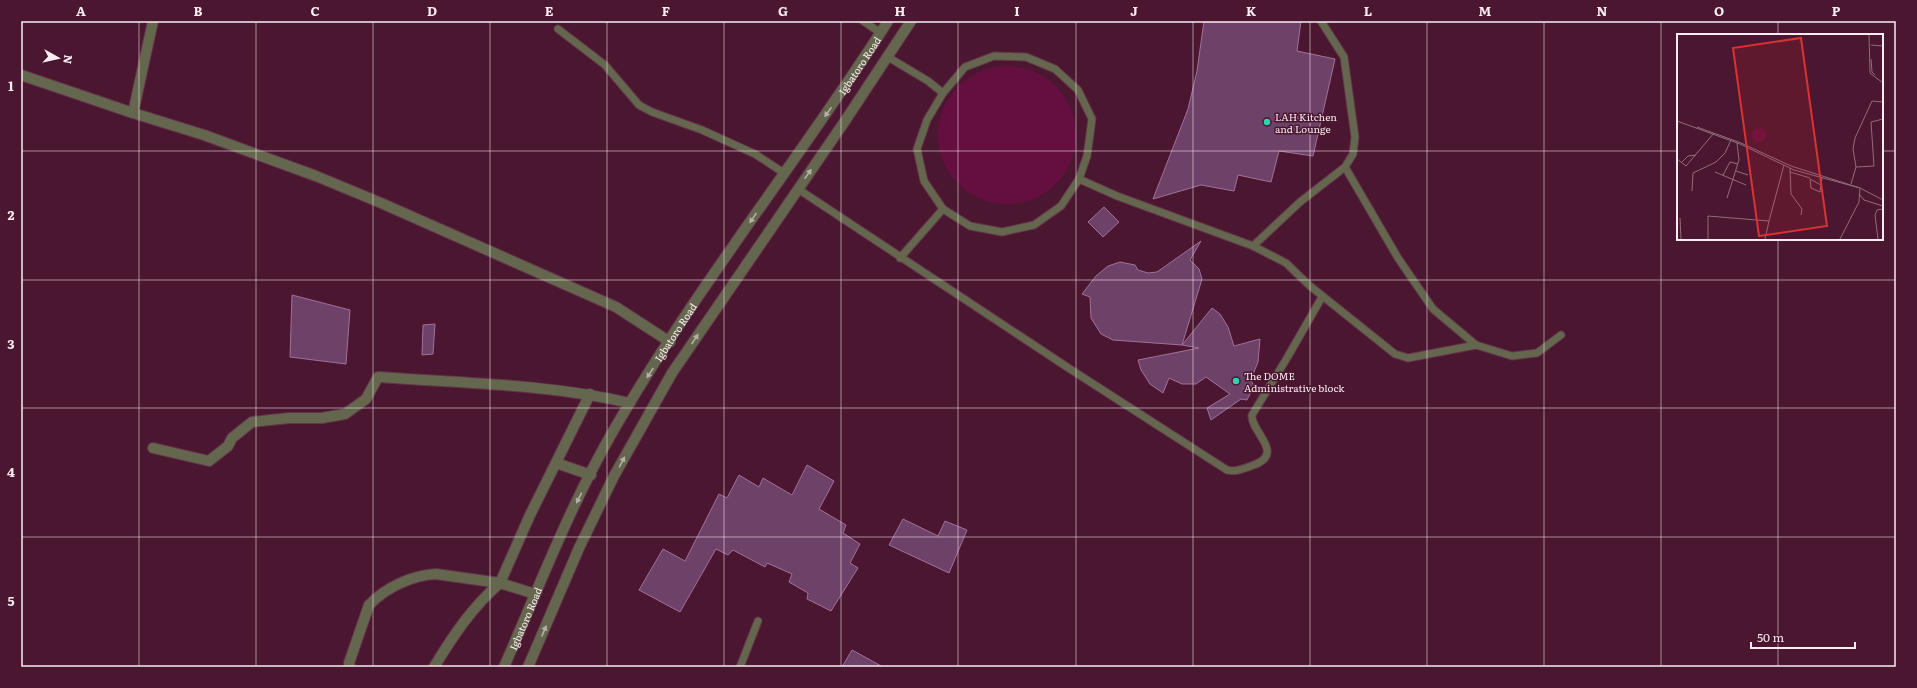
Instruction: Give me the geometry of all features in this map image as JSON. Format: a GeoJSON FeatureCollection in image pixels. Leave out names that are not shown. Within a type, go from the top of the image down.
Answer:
{"type":"FeatureCollection","features":[{"type":"Feature","properties":{"kind":"street"},"geometry":{"type":"LineString","coordinates":[[133,113],[153,21]]}},
{"type":"Feature","properties":{"kind":"street","name":"Igbatoro Road"},"geometry":{"type":"LineString","coordinates":[[504,667],[535,594],[591,475],[611,435],[630,403],[784,172],[848,82],[888,21]]}},
{"type":"Feature","properties":{"kind":"street","name":"Igbatoro Road"},"geometry":{"type":"LineString","coordinates":[[528,667],[579,548],[614,476],[650,409],[672,372],[888,57],[911,21]]}},
{"type":"Feature","properties":{"kind":"street"},"geometry":{"type":"LineString","coordinates":[[21,75],[133,113],[204,135],[316,176],[381,203],[616,307],[670,342]]}},
{"type":"Feature","properties":{"kind":"street"},"geometry":{"type":"LineString","coordinates":[[153,448],[209,461],[228,446],[232,438],[252,422],[289,418],[322,418],[345,414],[366,399],[378,377],[553,389],[590,394],[630,403]]}},
{"type":"Feature","properties":{"kind":"street"},"geometry":{"type":"LineString","coordinates":[[434,667],[463,621],[483,597],[500,583],[530,515],[590,394]]}},
{"type":"Feature","properties":{"kind":"street"},"geometry":{"type":"LineString","coordinates":[[556,463],[591,475]]}},
{"type":"Feature","properties":{"kind":"street"},"geometry":{"type":"LineString","coordinates":[[350,667],[349,663],[369,605],[375,599],[408,579],[426,574],[436,574],[500,583],[535,594]]}},
{"type":"Feature","properties":{"kind":"lane"},"geometry":{"type":"LineString","coordinates":[[863,21],[880,33]]}},
{"type":"Feature","properties":{"kind":"lane"},"geometry":{"type":"LineString","coordinates":[[1253,246],[1300,202],[1345,167],[1353,154],[1355,137],[1344,57],[1321,21]]}},
{"type":"Feature","properties":{"kind":"lane"},"geometry":{"type":"LineString","coordinates":[[558,29],[605,65],[639,105],[652,112],[702,130],[755,154],[784,172]]}},
{"type":"Feature","properties":{"kind":"lane"},"geometry":{"type":"LineString","coordinates":[[994,56],[1026,57],[1055,68],[1078,90],[1092,119],[1087,156],[1079,179],[1061,206],[1034,225],[1002,232],[970,226],[943,209],[924,182],[917,149],[927,120],[943,93],[965,68],[994,56]]}},
{"type":"Feature","properties":{"kind":"lane"},"geometry":{"type":"LineString","coordinates":[[888,57],[928,81],[943,93]]}},
{"type":"Feature","properties":{"kind":"lane"},"geometry":{"type":"LineString","coordinates":[[1345,167],[1398,258],[1433,308],[1476,346]]}},
{"type":"Feature","properties":{"kind":"lane"},"geometry":{"type":"LineString","coordinates":[[1079,179],[1118,196],[1253,246],[1286,264],[1322,296],[1395,354],[1408,358],[1476,346],[1512,356],[1537,353],[1561,335]]}},
{"type":"Feature","properties":{"kind":"lane"},"geometry":{"type":"LineString","coordinates":[[798,189],[900,258],[1227,470],[1234,472],[1260,463],[1265,457],[1267,448],[1262,435],[1253,422],[1252,415],[1287,358],[1322,296]]}},
{"type":"Feature","properties":{"kind":"lane"},"geometry":{"type":"LineString","coordinates":[[900,258],[943,209]]}},
{"type":"Feature","properties":{"kind":"lane"},"geometry":{"type":"LineString","coordinates":[[740,667],[758,621]]}},
{"type":"Feature","properties":{"kind":"shaded area"},"geometry":{"type":"Polygon","coordinates":[[[1014,66],[1034,71],[1046,77],[1061,91],[1071,108],[1075,121],[1075,149],[1071,162],[1065,174],[1051,189],[1034,199],[1021,203],[1000,204],[980,199],[968,193],[953,179],[943,162],[939,149],[938,128],[943,108],[949,96],[963,81],[980,71],[993,67],[1014,66]]]}},
{"type":"Feature","properties":{"kind":"building"},"geometry":{"type":"Polygon","coordinates":[[[1204,21],[1301,21],[1297,51],[1335,59],[1313,156],[1279,151],[1271,182],[1238,175],[1234,191],[1201,185],[1153,199],[1188,109],[1197,71],[1204,21]]]}},
{"type":"Feature","properties":{"kind":"building"},"geometry":{"type":"Polygon","coordinates":[[[1104,207],[1119,222],[1103,237],[1088,222],[1104,207]]]}},
{"type":"Feature","properties":{"kind":"building"},"geometry":{"type":"Polygon","coordinates":[[[1201,241],[1190,260],[1199,269],[1202,279],[1182,345],[1113,340],[1101,334],[1091,318],[1090,297],[1082,294],[1096,276],[1108,266],[1120,262],[1135,265],[1138,270],[1148,273],[1157,272],[1201,241]]]}},
{"type":"Feature","properties":{"kind":"building"},"geometry":{"type":"Polygon","coordinates":[[[292,295],[350,310],[346,364],[290,357],[292,295]]]}},
{"type":"Feature","properties":{"kind":"building"},"geometry":{"type":"Polygon","coordinates":[[[1212,308],[1220,314],[1228,327],[1234,346],[1260,339],[1258,362],[1250,382],[1251,381],[1256,388],[1251,392],[1247,400],[1241,399],[1211,420],[1207,408],[1230,394],[1206,377],[1196,384],[1182,384],[1169,378],[1163,393],[1150,384],[1141,370],[1138,360],[1199,348],[1182,345],[1212,308]]]}},
{"type":"Feature","properties":{"kind":"building"},"geometry":{"type":"Polygon","coordinates":[[[435,324],[433,354],[422,355],[423,325],[435,324]]]}},
{"type":"Feature","properties":{"kind":"building"},"geometry":{"type":"Polygon","coordinates":[[[807,465],[834,481],[819,509],[846,525],[843,533],[860,544],[850,563],[858,568],[831,611],[807,599],[808,593],[789,582],[792,574],[767,563],[765,567],[733,550],[728,555],[716,549],[680,612],[639,590],[663,549],[685,561],[719,494],[727,498],[739,475],[759,487],[763,478],[792,495],[807,465]]]}},
{"type":"Feature","properties":{"kind":"building"},"geometry":{"type":"Polygon","coordinates":[[[903,519],[938,536],[945,521],[967,530],[949,573],[889,545],[903,519]]]}},
{"type":"Feature","properties":{"kind":"building"},"geometry":{"type":"Polygon","coordinates":[[[852,650],[883,667],[842,667],[852,650]]]}},
{"type":"Feature","properties":{"kind":"place","name":"LAH Kitchen and Lounge"},"geometry":{"type":"Point","coordinates":[1267,122]}},
{"type":"Feature","properties":{"kind":"place","name":"The DOME Administrative block"},"geometry":{"type":"Point","coordinates":[1236,381]}}]}
